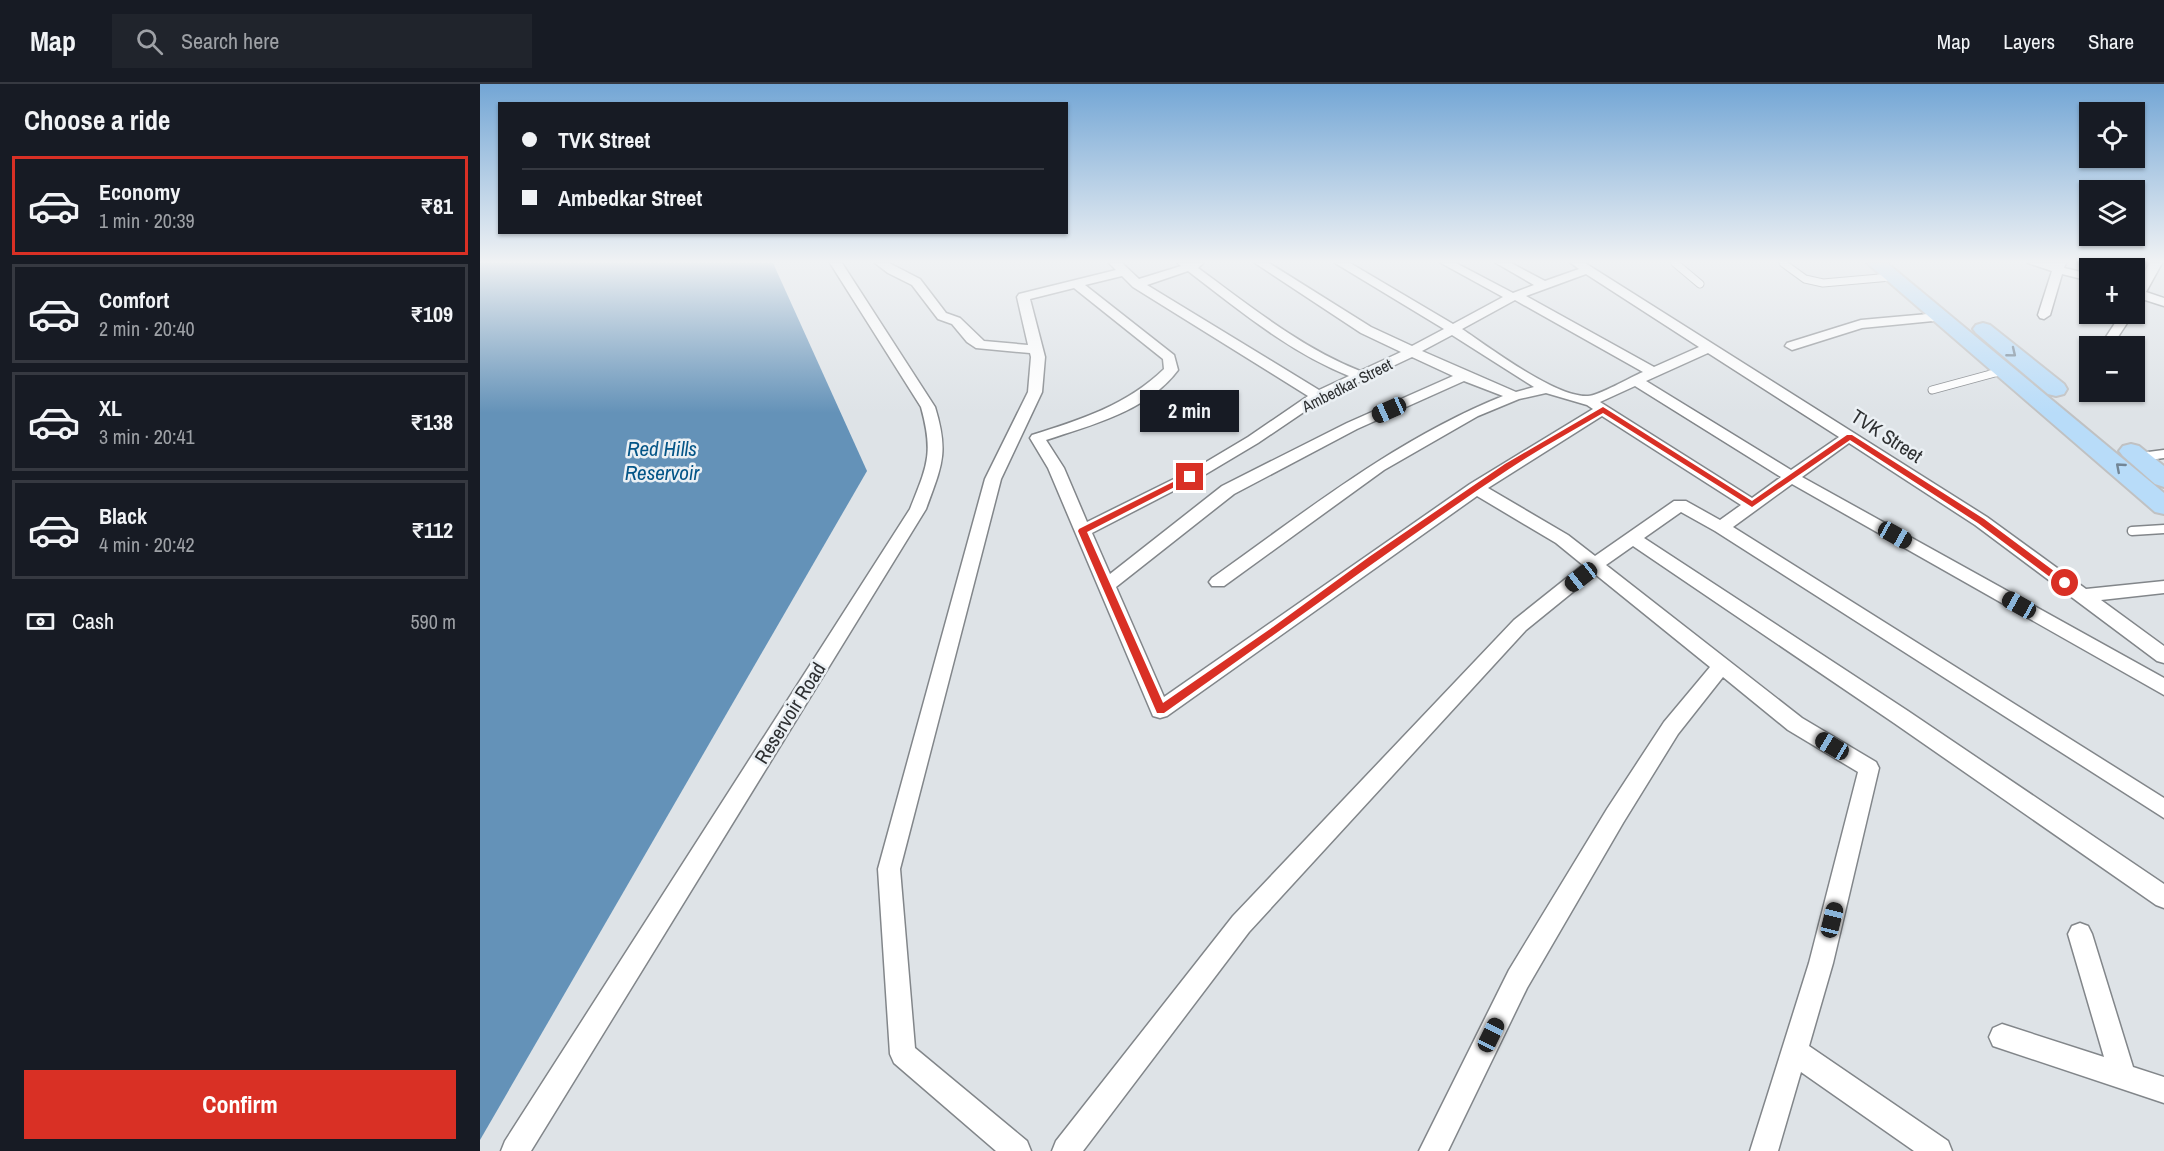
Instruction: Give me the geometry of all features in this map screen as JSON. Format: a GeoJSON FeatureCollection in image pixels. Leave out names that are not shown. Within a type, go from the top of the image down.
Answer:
{"type":"FeatureCollection","features":[{"type":"Feature","properties":{"kind":"main road"},"geometry":{"type":"LineString","coordinates":[[1935,313],[2164,506]]}},
{"type":"Feature","properties":{"kind":"main road"},"geometry":{"type":"LineString","coordinates":[[1949,313],[2164,479]]}},
{"type":"Feature","properties":{"kind":"street","name":"Reservoir Road"},"geometry":{"type":"LineString","coordinates":[[516,1151],[918,509],[934,465],[936,434],[928,407],[868,313]]}},
{"type":"Feature","properties":{"kind":"street"},"geometry":{"type":"LineString","coordinates":[[940,313],[956,321],[972,339],[981,345],[1036,349]]}},
{"type":"Feature","properties":{"kind":"street"},"geometry":{"type":"LineString","coordinates":[[1017,1151],[903,1054],[889,868],[993,479],[1035,392],[1038,375],[1036,349],[1027,313]]}},
{"type":"Feature","properties":{"kind":"street"},"geometry":{"type":"LineString","coordinates":[[1112,313],[1169,358],[1171,370],[1148,390],[1112,412],[1037,438],[1056,468],[1160,710],[1277,629],[1372,559],[1596,405],[1636,381],[1710,347]]}},
{"type":"Feature","properties":{"kind":"street"},"geometry":{"type":"LineString","coordinates":[[1187,313],[1318,396]]}},
{"type":"Feature","properties":{"kind":"street"},"geometry":{"type":"LineString","coordinates":[[1252,313],[1274,330],[1331,364],[1361,376]]}},
{"type":"Feature","properties":{"kind":"street"},"geometry":{"type":"LineString","coordinates":[[1339,313],[1366,330],[1411,352],[1515,396]]}},
{"type":"Feature","properties":{"kind":"street"},"geometry":{"type":"LineString","coordinates":[[1425,313],[1546,389],[1570,399],[1596,405],[1752,505]]}},
{"type":"Feature","properties":{"kind":"street","name":"Ambedkar Street"},"geometry":{"type":"LineString","coordinates":[[1082,531],[1201,471],[1253,440],[1318,396],[1411,352],[1483,313]]}},
{"type":"Feature","properties":{"kind":"street"},"geometry":{"type":"LineString","coordinates":[[1545,313],[1654,373]]}},
{"type":"Feature","properties":{"kind":"street","name":"TVK Street"},"geometry":{"type":"LineString","coordinates":[[1657,313],[1981,521],[2164,656]]}},
{"type":"Feature","properties":{"kind":"street"},"geometry":{"type":"LineString","coordinates":[[1792,345],[1861,324],[1939,317]]}},
{"type":"Feature","properties":{"kind":"street"},"geometry":{"type":"LineString","coordinates":[[1106,586],[1228,490],[1352,426],[1464,376]]}},
{"type":"Feature","properties":{"kind":"street"},"geometry":{"type":"LineString","coordinates":[[1636,381],[1791,477],[2164,687]]}},
{"type":"Feature","properties":{"kind":"street"},"geometry":{"type":"LineString","coordinates":[[1218,582],[1379,467],[1473,413],[1515,396],[1546,389]]}},
{"type":"Feature","properties":{"kind":"street"},"geometry":{"type":"LineString","coordinates":[[1721,527],[1850,436]]}},
{"type":"Feature","properties":{"kind":"street"},"geometry":{"type":"LineString","coordinates":[[1476,488],[1562,539],[1795,724],[1869,768],[1821,963],[1764,1151]]}},
{"type":"Feature","properties":{"kind":"street"},"geometry":{"type":"LineString","coordinates":[[1066,1151],[1241,924],[1520,625],[1596,564],[1680,505],[1721,527],[2164,809]]}},
{"type":"Feature","properties":{"kind":"street"},"geometry":{"type":"LineString","coordinates":[[1632,538],[1901,717],[2164,897]]}},
{"type":"Feature","properties":{"kind":"street"},"geometry":{"type":"LineString","coordinates":[[2082,596],[2164,587]]}},
{"type":"Feature","properties":{"kind":"street"},"geometry":{"type":"LineString","coordinates":[[1433,1151],[1518,979],[1615,816],[1671,728],[1722,665]]}},
{"type":"Feature","properties":{"kind":"street"},"geometry":{"type":"LineString","coordinates":[[2080,934],[2123,1078]]}},
{"type":"Feature","properties":{"kind":"street"},"geometry":{"type":"LineString","coordinates":[[2002,1036],[2164,1090]]}},
{"type":"Feature","properties":{"kind":"street"},"geometry":{"type":"LineString","coordinates":[[1795,1052],[1938,1151]]}},
{"type":"Feature","properties":{"kind":"lane"},"geometry":{"type":"LineString","coordinates":[[1932,390],[2002,371]]}},
{"type":"Feature","properties":{"kind":"lane"},"geometry":{"type":"LineString","coordinates":[[2139,458],[2164,454]]}},
{"type":"Feature","properties":{"kind":"lane"},"geometry":{"type":"LineString","coordinates":[[2132,531],[2164,529]]}},
{"type":"Feature","properties":{"kind":"water","name":"Red Hills Reservoir"},"geometry":{"type":"Polygon","coordinates":[[[480,313],[796,313],[867,471],[480,1140],[480,313]]]}},
{"type":"Feature","properties":{"kind":"route"},"geometry":{"type":"LineString","coordinates":[[1190,477],[1082,531],[1136,650],[1160,710],[1277,629],[1372,559],[1508,466],[1603,409],[1752,505],[1850,436],[1981,521],[2065,583]]}}]}
